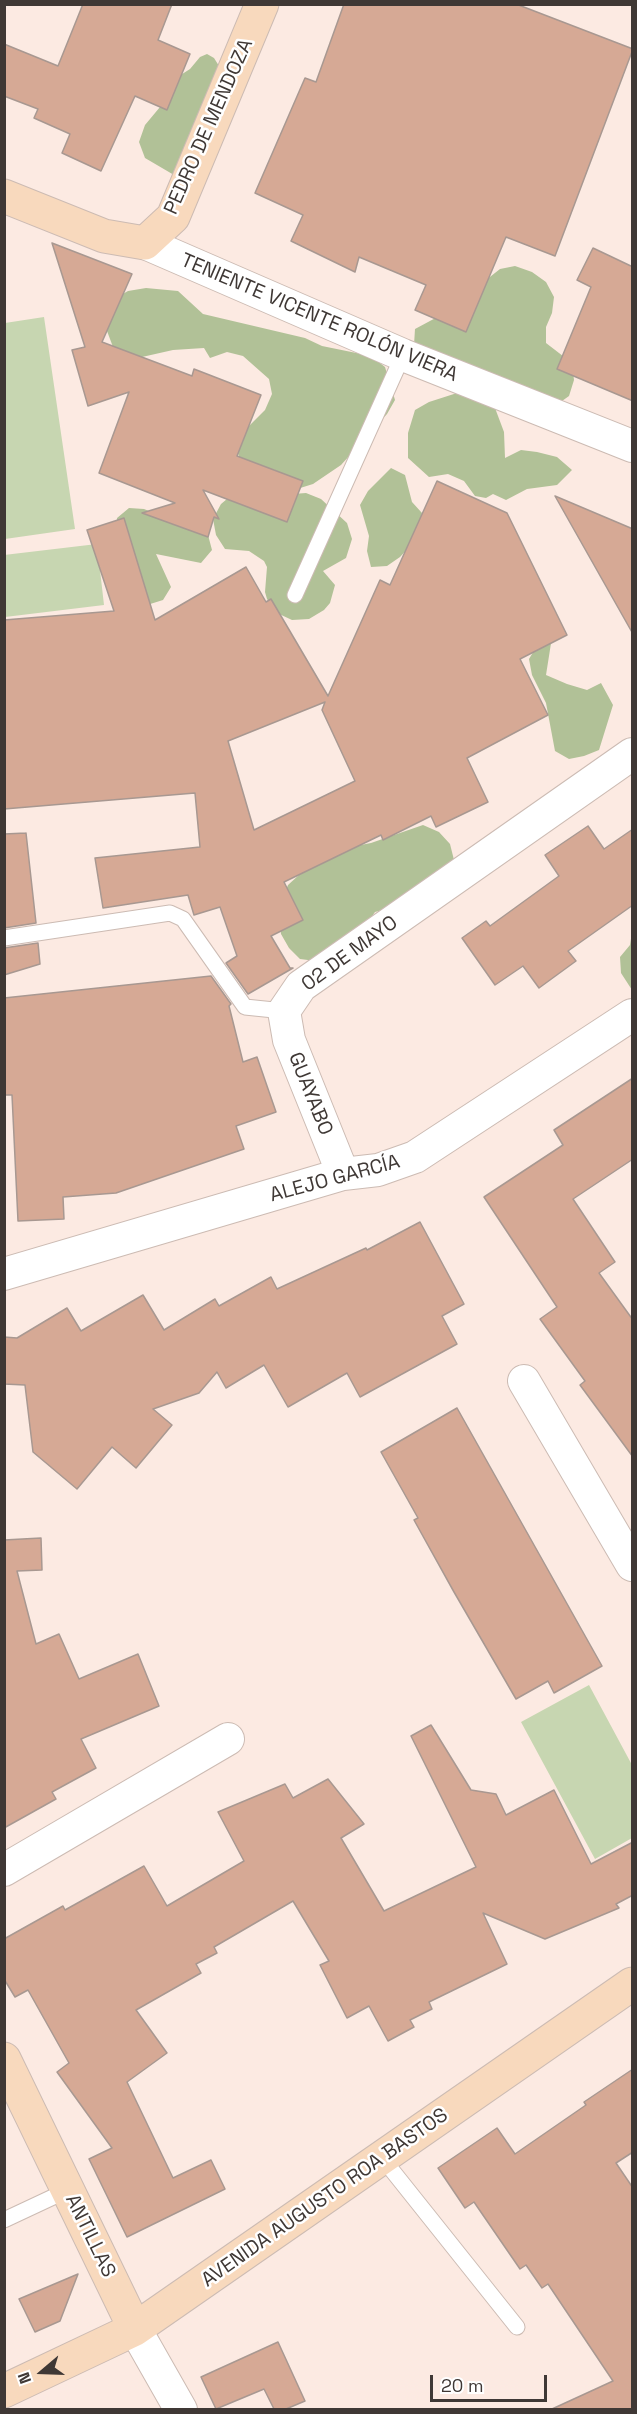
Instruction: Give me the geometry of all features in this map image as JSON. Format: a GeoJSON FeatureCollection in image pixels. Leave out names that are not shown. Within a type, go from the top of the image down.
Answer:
{"type":"FeatureCollection","features":[{"type":"Feature","properties":{"kind":"main road","name":"PEDRO DE MENDOZA"},"geometry":{"type":"LineString","coordinates":[[145,243],[173,217],[262,4]]}},
{"type":"Feature","properties":{"kind":"main road","name":"TENIENTE VICENTE ROLÓN VIERA"},"geometry":{"type":"LineString","coordinates":[[4,196],[104,236],[145,243]]}},
{"type":"Feature","properties":{"kind":"main road","name":"AVENIDA AUGUSTO ROA BASTOS"},"geometry":{"type":"LineString","coordinates":[[4,2391],[135,2329],[633,1984]]}},
{"type":"Feature","properties":{"kind":"main road","name":"ANTILLAS"},"geometry":{"type":"LineString","coordinates":[[4,2060],[135,2329]]}},
{"type":"Feature","properties":{"kind":"street","name":"TENIENTE VICENTE ROLÓN VIERA"},"geometry":{"type":"LineString","coordinates":[[145,243],[403,356],[633,446]]}},
{"type":"Feature","properties":{"kind":"street","name":"02 DE MAYO"},"geometry":{"type":"LineString","coordinates":[[285,1011],[301,986],[633,754]]}},
{"type":"Feature","properties":{"kind":"street","name":"GUAYABO"},"geometry":{"type":"LineString","coordinates":[[285,1011],[289,1040],[343,1174]]}},
{"type":"Feature","properties":{"kind":"street","name":"ALEJO GARCÍA"},"geometry":{"type":"LineString","coordinates":[[4,1274],[343,1174],[378,1170],[415,1157],[633,1015]]}},
{"type":"Feature","properties":{"kind":"street"},"geometry":{"type":"LineString","coordinates":[[524,1382],[633,1565]]}},
{"type":"Feature","properties":{"kind":"street"},"geometry":{"type":"LineString","coordinates":[[4,1870],[228,1739]]}},
{"type":"Feature","properties":{"kind":"street","name":"ANTILLAS"},"geometry":{"type":"LineString","coordinates":[[135,2329],[181,2409]]}},
{"type":"Feature","properties":{"kind":"lane"},"geometry":{"type":"LineString","coordinates":[[295,595],[403,356]]}},
{"type":"Feature","properties":{"kind":"lane"},"geometry":{"type":"LineString","coordinates":[[4,938],[170,912],[183,919],[245,1007],[285,1011]]}},
{"type":"Feature","properties":{"kind":"lane"},"geometry":{"type":"LineString","coordinates":[[383,2159],[517,2327]]}},
{"type":"Feature","properties":{"kind":"lane"},"geometry":{"type":"LineString","coordinates":[[4,2220],[68,2190]]}},
{"type":"Feature","properties":{"kind":"green space"},"geometry":{"type":"Polygon","coordinates":[[[207,54],[214,58],[224,74],[174,175],[145,158],[139,142],[145,125],[160,107],[176,78],[190,69],[200,57],[207,54]]]}},
{"type":"Feature","properties":{"kind":"green space"},"geometry":{"type":"Polygon","coordinates":[[[515,266],[532,272],[546,282],[554,297],[552,313],[546,327],[546,343],[572,363],[574,380],[569,396],[555,406],[501,383],[490,372],[474,374],[414,345],[415,329],[443,314],[500,269],[515,266]]]}},
{"type":"Feature","properties":{"kind":"green space"},"geometry":{"type":"Polygon","coordinates":[[[146,288],[178,291],[203,314],[305,338],[322,346],[371,356],[385,367],[395,400],[387,414],[341,465],[313,484],[297,489],[282,483],[275,470],[241,463],[236,447],[242,433],[265,410],[272,394],[269,379],[243,356],[227,352],[210,358],[204,348],[173,350],[142,357],[126,355],[113,347],[107,331],[107,314],[114,299],[128,291],[146,288]]]}},
{"type":"Feature","properties":{"kind":"green space"},"geometry":{"type":"Polygon","coordinates":[[[44,317],[75,529],[5,539],[5,323],[44,317]]]}},
{"type":"Feature","properties":{"kind":"green space"},"geometry":{"type":"Polygon","coordinates":[[[457,393],[495,408],[504,432],[505,458],[521,450],[537,452],[557,457],[572,470],[557,485],[527,489],[506,500],[493,494],[486,498],[475,496],[464,481],[448,474],[429,477],[408,458],[408,433],[415,410],[429,402],[457,393]]]}},
{"type":"Feature","properties":{"kind":"green space"},"geometry":{"type":"Polygon","coordinates":[[[391,468],[405,475],[412,502],[422,513],[418,531],[411,545],[400,557],[387,566],[371,567],[367,551],[369,536],[360,505],[368,491],[391,468]]]}},
{"type":"Feature","properties":{"kind":"green space"},"geometry":{"type":"Polygon","coordinates":[[[306,493],[321,499],[347,523],[352,539],[346,558],[323,571],[335,585],[330,603],[324,610],[309,619],[292,620],[277,613],[267,599],[265,592],[267,567],[264,561],[249,551],[225,549],[216,535],[213,519],[221,504],[227,499],[306,493]]]}},
{"type":"Feature","properties":{"kind":"green space"},"geometry":{"type":"Polygon","coordinates":[[[129,508],[144,509],[208,535],[212,550],[201,563],[156,554],[171,587],[163,600],[147,605],[116,533],[117,518],[129,508]]]}},
{"type":"Feature","properties":{"kind":"green space"},"geometry":{"type":"Polygon","coordinates":[[[97,544],[104,605],[5,617],[4,555],[97,544]]]}},
{"type":"Feature","properties":{"kind":"green space"},"geometry":{"type":"Polygon","coordinates":[[[552,637],[546,675],[587,690],[601,683],[613,705],[599,750],[584,756],[569,759],[555,751],[546,703],[532,675],[529,659],[538,644],[552,637]]]}},
{"type":"Feature","properties":{"kind":"green space"},"geometry":{"type":"Polygon","coordinates":[[[423,825],[439,832],[450,844],[454,860],[390,908],[375,912],[365,926],[316,961],[300,959],[289,948],[281,934],[279,916],[282,899],[288,885],[300,874],[340,849],[371,843],[423,825]]]}},
{"type":"Feature","properties":{"kind":"green space"},"geometry":{"type":"Polygon","coordinates":[[[632,932],[632,990],[621,973],[620,957],[630,945],[632,932]]]}},
{"type":"Feature","properties":{"kind":"green space"},"geometry":{"type":"Polygon","coordinates":[[[589,1685],[632,1765],[632,1838],[595,1859],[521,1722],[589,1685]]]}},
{"type":"Feature","properties":{"kind":"building"},"geometry":{"type":"Polygon","coordinates":[[[83,4],[172,4],[158,40],[190,54],[167,110],[135,96],[101,171],[62,153],[70,134],[34,118],[38,109],[4,96],[4,44],[58,66],[83,4]]]}},
{"type":"Feature","properties":{"kind":"building"},"geometry":{"type":"Polygon","coordinates":[[[344,4],[516,4],[633,49],[555,256],[506,237],[466,332],[415,310],[426,285],[359,257],[355,272],[291,241],[303,215],[255,193],[305,78],[316,82],[344,4]]]}},
{"type":"Feature","properties":{"kind":"building"},"geometry":{"type":"Polygon","coordinates":[[[52,243],[132,274],[102,342],[192,376],[194,369],[261,395],[237,456],[303,481],[287,522],[203,490],[219,519],[214,517],[208,537],[142,513],[175,503],[99,473],[129,392],[88,406],[72,350],[85,347],[52,243]]]}},
{"type":"Feature","properties":{"kind":"building"},"geometry":{"type":"Polygon","coordinates":[[[593,248],[633,267],[633,401],[557,369],[591,287],[577,280],[593,248]]]}},
{"type":"Feature","properties":{"kind":"building"},"geometry":{"type":"Polygon","coordinates":[[[437,481],[507,513],[567,635],[520,659],[548,715],[467,758],[488,802],[436,827],[431,816],[383,840],[381,835],[284,882],[303,920],[271,936],[290,968],[293,968],[248,994],[226,963],[237,956],[220,907],[194,915],[188,895],[103,908],[95,858],[200,847],[195,793],[4,809],[4,620],[114,611],[87,530],[124,518],[155,620],[246,567],[266,602],[271,599],[328,696],[380,580],[390,585],[437,481]],[[325,702],[228,741],[254,830],[355,781],[322,710],[325,702]]]}},
{"type":"Feature","properties":{"kind":"building"},"geometry":{"type":"Polygon","coordinates":[[[555,496],[633,529],[633,634],[555,496]]]}},
{"type":"Feature","properties":{"kind":"building"},"geometry":{"type":"Polygon","coordinates":[[[588,826],[604,849],[633,829],[633,905],[568,951],[576,961],[539,988],[523,966],[495,985],[462,938],[486,921],[490,926],[559,876],[545,855],[588,826]]]}},
{"type":"Feature","properties":{"kind":"building"},"geometry":{"type":"Polygon","coordinates":[[[26,833],[36,923],[4,928],[4,834],[26,833]]]}},
{"type":"Feature","properties":{"kind":"building"},"geometry":{"type":"Polygon","coordinates":[[[38,943],[40,964],[4,975],[4,948],[38,943]]]}},
{"type":"Feature","properties":{"kind":"building"},"geometry":{"type":"Polygon","coordinates":[[[211,976],[231,1004],[229,1006],[243,1062],[257,1057],[276,1112],[236,1126],[244,1149],[116,1193],[63,1197],[64,1219],[18,1221],[12,1095],[4,1095],[4,998],[211,976]]]}},
{"type":"Feature","properties":{"kind":"building"},"geometry":{"type":"Polygon","coordinates":[[[633,1078],[633,1159],[573,1199],[615,1262],[599,1273],[633,1320],[633,1457],[580,1385],[585,1381],[540,1319],[557,1307],[484,1197],[563,1145],[554,1130],[633,1078]]]}},
{"type":"Feature","properties":{"kind":"building"},"geometry":{"type":"Polygon","coordinates":[[[420,1222],[464,1304],[442,1316],[457,1344],[360,1397],[347,1373],[288,1407],[264,1365],[226,1388],[217,1372],[199,1393],[153,1409],[172,1425],[136,1468],[112,1447],[77,1489],[33,1452],[25,1385],[4,1384],[4,1337],[17,1338],[67,1308],[81,1331],[143,1295],[164,1330],[215,1299],[219,1306],[271,1277],[277,1289],[366,1248],[367,1250],[420,1222]]]}},
{"type":"Feature","properties":{"kind":"building"},"geometry":{"type":"Polygon","coordinates":[[[457,1408],[602,1666],[554,1693],[548,1681],[516,1699],[414,1520],[418,1518],[381,1452],[457,1408]]]}},
{"type":"Feature","properties":{"kind":"building"},"geometry":{"type":"Polygon","coordinates":[[[41,1538],[42,1570],[17,1571],[36,1644],[59,1634],[79,1679],[138,1654],[159,1706],[81,1739],[96,1768],[52,1792],[56,1799],[4,1828],[4,1540],[41,1538]]]}},
{"type":"Feature","properties":{"kind":"building"},"geometry":{"type":"Polygon","coordinates":[[[431,1725],[471,1790],[496,1794],[506,1815],[554,1790],[591,1864],[633,1842],[633,1895],[616,1904],[619,1908],[545,1939],[483,1913],[507,1964],[429,2002],[432,2009],[410,2020],[414,2027],[388,2041],[369,2006],[347,2018],[320,1965],[329,1961],[293,1901],[214,1947],[217,1953],[196,1964],[201,1973],[136,2010],[167,2053],[127,2082],[173,2178],[211,2160],[225,2189],[127,2237],[89,2159],[112,2148],[57,2072],[69,2063],[28,1990],[15,1997],[4,1979],[4,1939],[63,1906],[65,1910],[144,1866],[167,1906],[244,1861],[218,1812],[285,1784],[293,1798],[328,1779],[364,1824],[341,1838],[384,1911],[476,1867],[411,1736],[431,1725]]]}},
{"type":"Feature","properties":{"kind":"building"},"geometry":{"type":"Polygon","coordinates":[[[633,2069],[633,2152],[616,2163],[633,2188],[633,2409],[552,2409],[613,2381],[548,2284],[542,2288],[526,2265],[520,2269],[474,2202],[465,2208],[438,2168],[497,2128],[515,2154],[586,2105],[584,2102],[633,2069]]]}},
{"type":"Feature","properties":{"kind":"building"},"geometry":{"type":"Polygon","coordinates":[[[78,2274],[60,2321],[35,2332],[19,2299],[78,2274]]]}},
{"type":"Feature","properties":{"kind":"building"},"geometry":{"type":"Polygon","coordinates":[[[278,2342],[305,2401],[286,2409],[274,2409],[264,2389],[216,2409],[201,2377],[278,2342]]]}}]}
